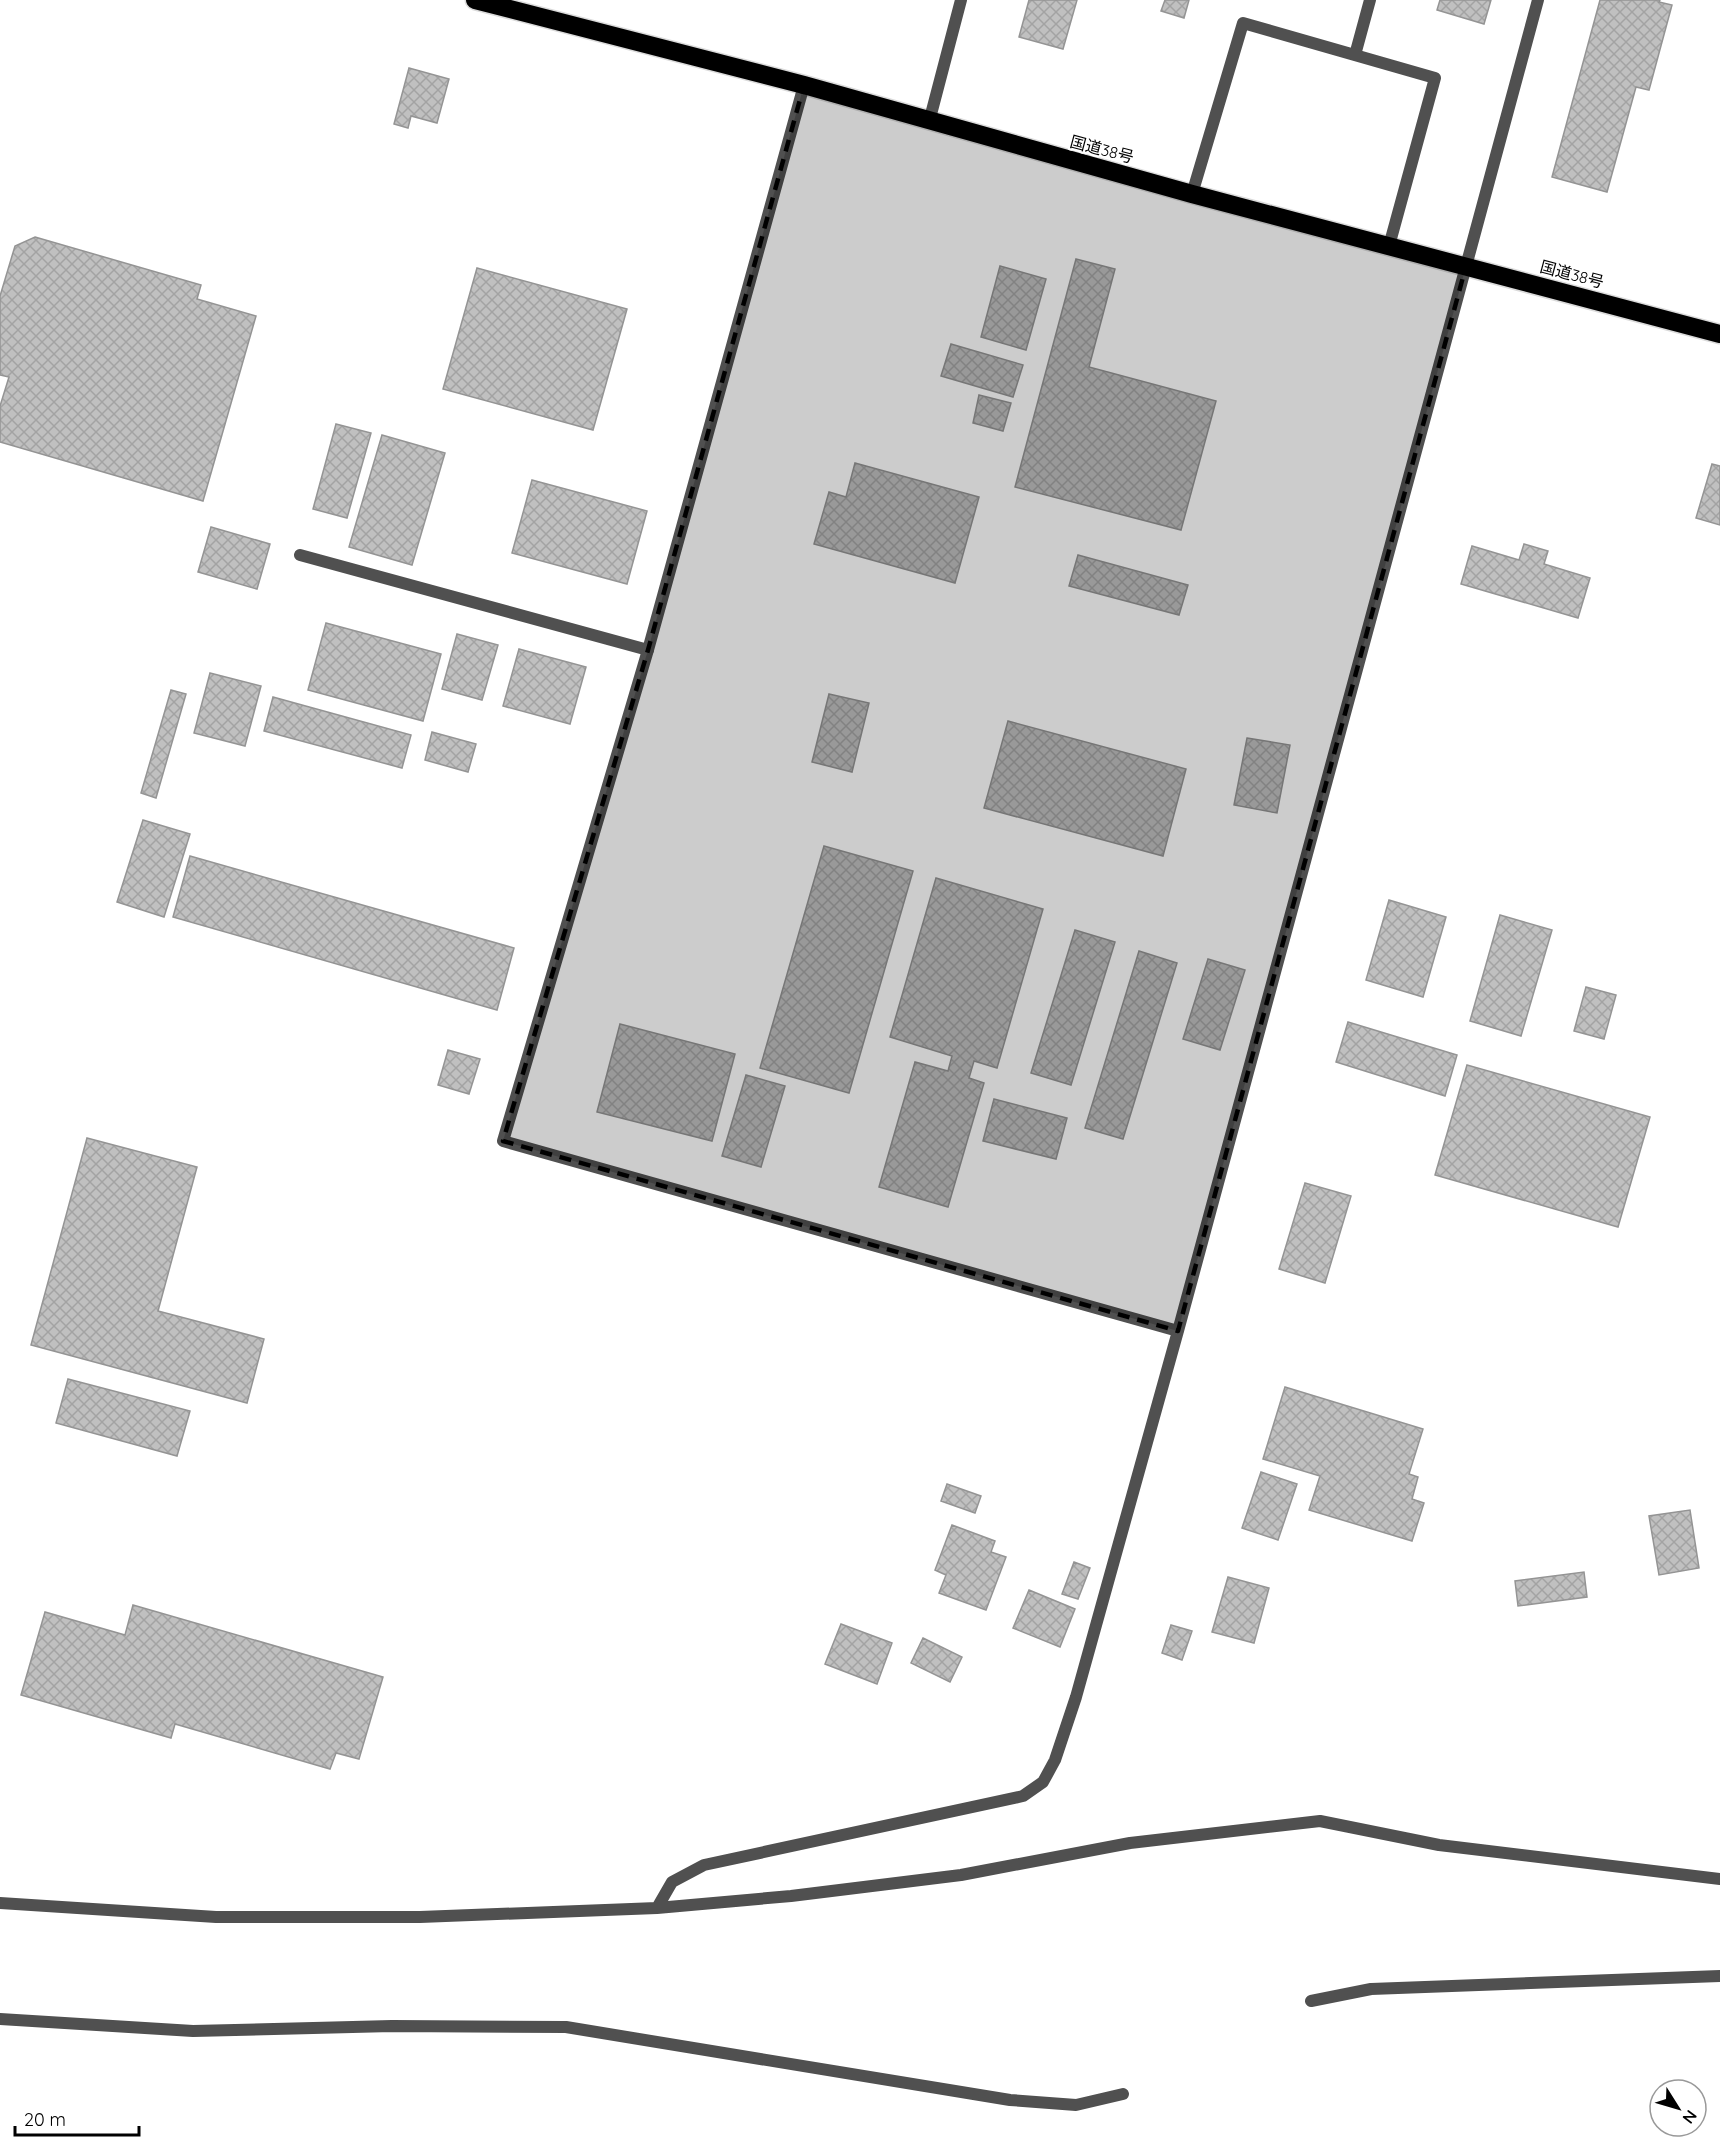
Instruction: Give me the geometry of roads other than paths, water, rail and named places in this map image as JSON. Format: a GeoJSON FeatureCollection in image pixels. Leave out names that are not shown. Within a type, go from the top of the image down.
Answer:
{"type":"FeatureCollection","features":[{"type":"Feature","properties":{"kind":"highway","name":"国道38号"},"geometry":{"type":"LineString","coordinates":[[475,0],[804,85],[929,122],[1192,194],[1720,334]]}},
{"type":"Feature","properties":{"kind":"street"},"geometry":{"type":"LineString","coordinates":[[929,122],[961,0]]}},
{"type":"Feature","properties":{"kind":"street"},"geometry":{"type":"LineString","coordinates":[[1355,55],[1370,0]]}},
{"type":"Feature","properties":{"kind":"street"},"geometry":{"type":"LineString","coordinates":[[657,1908],[672,1882],[704,1865],[1023,1796],[1043,1782],[1055,1760],[1076,1697],[1178,1331],[1538,0]]}},
{"type":"Feature","properties":{"kind":"street"},"geometry":{"type":"LineString","coordinates":[[1192,194],[1243,23],[1436,78],[1389,246]]}},
{"type":"Feature","properties":{"kind":"street"},"geometry":{"type":"LineString","coordinates":[[804,85],[648,650],[503,1141],[1178,1331]]}},
{"type":"Feature","properties":{"kind":"street"},"geometry":{"type":"LineString","coordinates":[[300,555],[648,650]]}},
{"type":"Feature","properties":{"kind":"street"},"geometry":{"type":"LineString","coordinates":[[0,1903],[216,1917],[420,1917],[657,1908],[791,1896],[961,1875],[1130,1844],[1320,1821],[1438,1845],[1720,1879]]}},
{"type":"Feature","properties":{"kind":"street"},"geometry":{"type":"LineString","coordinates":[[1311,2001],[1371,1989],[1720,1976]]}},
{"type":"Feature","properties":{"kind":"street"},"geometry":{"type":"LineString","coordinates":[[0,2019],[193,2031],[392,2026],[566,2027],[1010,2100],[1076,2105],[1123,2094]]}}]}
